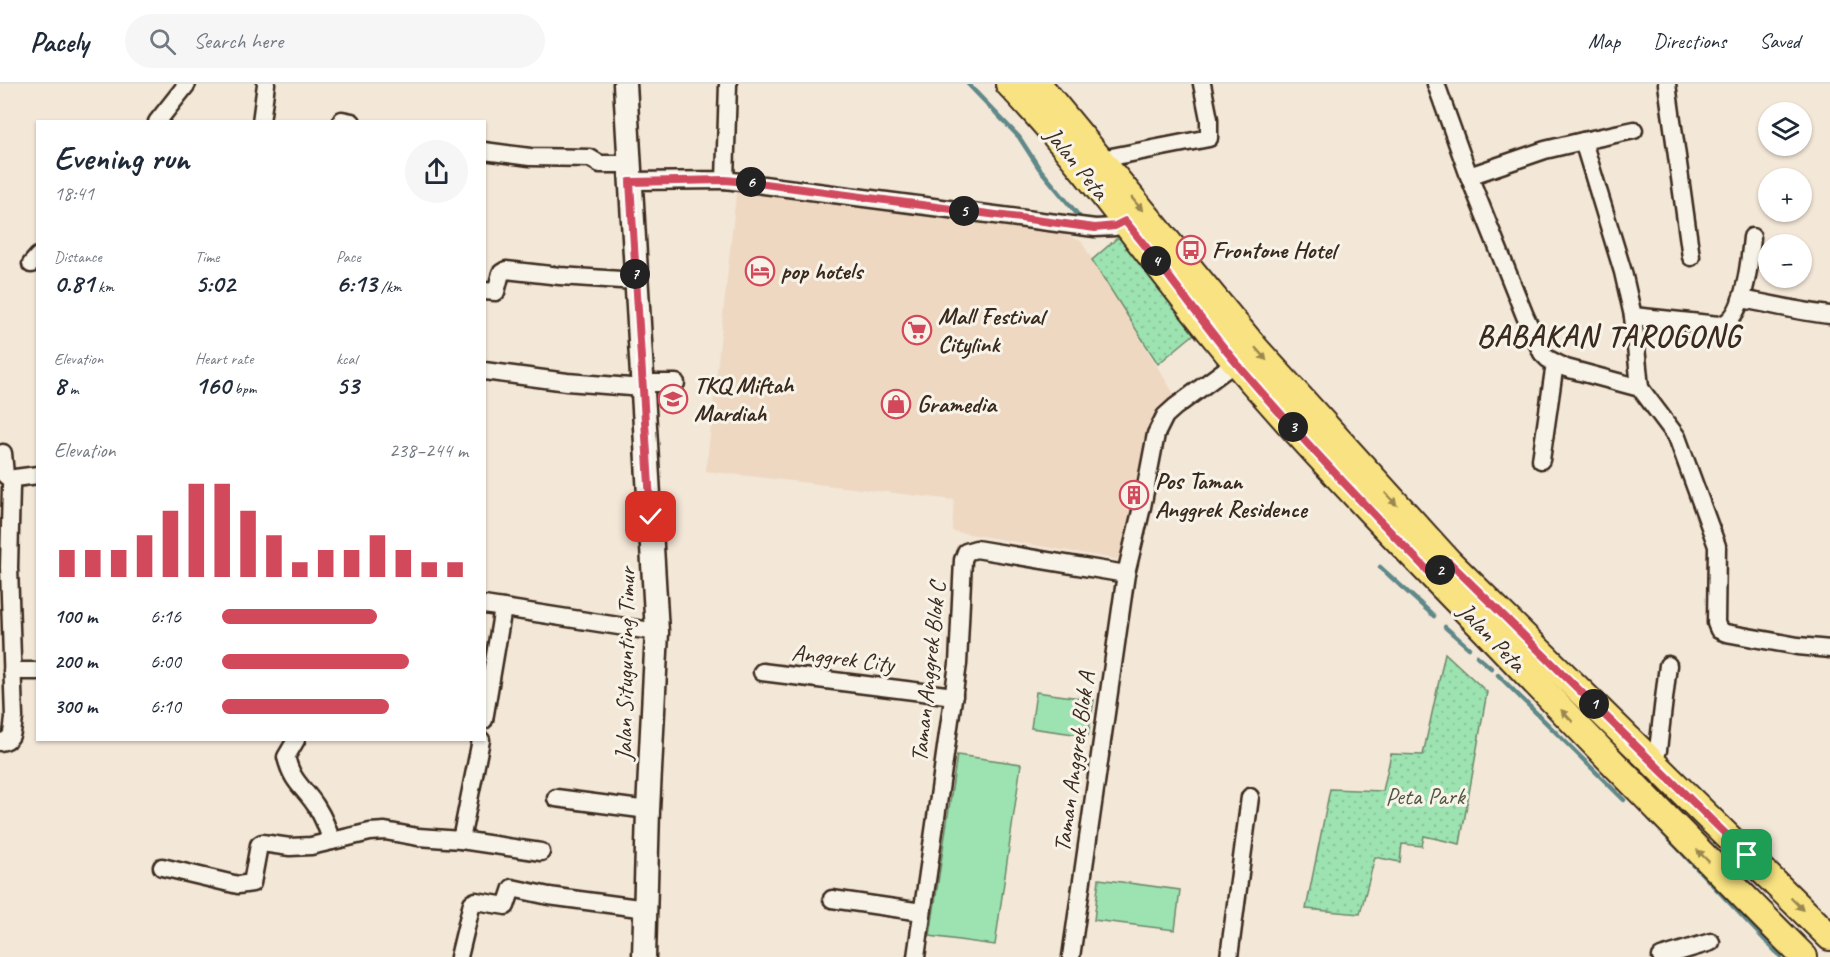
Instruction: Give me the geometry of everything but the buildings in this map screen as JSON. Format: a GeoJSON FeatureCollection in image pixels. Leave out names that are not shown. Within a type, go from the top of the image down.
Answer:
{"type":"FeatureCollection","features":[{"type":"Feature","properties":{"kind":"main road","name":"Jalan Peta"},"geometry":{"type":"LineString","coordinates":[[1009,84],[1039,95],[1101,159],[1256,350],[1441,569],[1642,793],[1804,957]]}},
{"type":"Feature","properties":{"kind":"main road","name":"Jalan Peta"},"geometry":{"type":"LineString","coordinates":[[1039,95],[1125,221],[1236,363],[1356,498],[1441,569],[1654,763],[1827,930]]}},
{"type":"Feature","properties":{"kind":"street"},"geometry":{"type":"LineString","coordinates":[[159,120],[187,84]]}},
{"type":"Feature","properties":{"kind":"street"},"geometry":{"type":"LineString","coordinates":[[261,120],[266,84]]}},
{"type":"Feature","properties":{"kind":"street","name":"Jalan Situgunting Timur"},"geometry":{"type":"LineString","coordinates":[[625,84],[657,632],[648,810],[644,957]]}},
{"type":"Feature","properties":{"kind":"street"},"geometry":{"type":"LineString","coordinates":[[725,180],[728,84]]}},
{"type":"Feature","properties":{"kind":"street"},"geometry":{"type":"LineString","coordinates":[[1101,159],[1209,138],[1209,119],[1202,84]]}},
{"type":"Feature","properties":{"kind":"street"},"geometry":{"type":"LineString","coordinates":[[1436,84],[1469,176],[1542,353],[1566,368],[1640,388]]}},
{"type":"Feature","properties":{"kind":"street"},"geometry":{"type":"LineString","coordinates":[[1667,84],[1691,256]]}},
{"type":"Feature","properties":{"kind":"street"},"geometry":{"type":"LineString","coordinates":[[1469,176],[1545,150],[1634,130]]}},
{"type":"Feature","properties":{"kind":"street"},"geometry":{"type":"LineString","coordinates":[[1584,141],[1634,316],[1640,388],[1677,437],[1715,540],[1718,552],[1716,623],[1719,630],[1798,646],[1830,649]]}},
{"type":"Feature","properties":{"kind":"street"},"geometry":{"type":"LineString","coordinates":[[486,151],[530,157],[590,158],[600,164],[629,173],[725,180],[1095,228],[1115,226],[1125,221]]}},
{"type":"Feature","properties":{"kind":"street"},"geometry":{"type":"LineString","coordinates":[[1634,316],[1719,325],[1728,322],[1741,299],[1752,237]]}},
{"type":"Feature","properties":{"kind":"street"},"geometry":{"type":"LineString","coordinates":[[486,291],[496,292],[501,273],[506,270],[636,281]]}},
{"type":"Feature","properties":{"kind":"street"},"geometry":{"type":"LineString","coordinates":[[1741,299],[1830,315]]}},
{"type":"Feature","properties":{"kind":"street","name":"Taman Anggrek Blok A"},"geometry":{"type":"LineString","coordinates":[[1071,957],[1126,574],[1156,434],[1165,416],[1175,407],[1236,363]]}},
{"type":"Feature","properties":{"kind":"street"},"geometry":{"type":"LineString","coordinates":[[1541,460],[1555,363]]}},
{"type":"Feature","properties":{"kind":"street"},"geometry":{"type":"LineString","coordinates":[[486,371],[567,382],[643,385],[676,383]]}},
{"type":"Feature","properties":{"kind":"street"},"geometry":{"type":"LineString","coordinates":[[0,742],[6,742],[12,736],[14,718],[4,567],[6,476],[3,453]]}},
{"type":"Feature","properties":{"kind":"street"},"geometry":{"type":"LineString","coordinates":[[6,476],[36,475]]}},
{"type":"Feature","properties":{"kind":"street","name":"Taman Anggrek Blok C"},"geometry":{"type":"LineString","coordinates":[[916,957],[958,664],[963,560],[966,552],[976,549],[1126,574]]}},
{"type":"Feature","properties":{"kind":"street"},"geometry":{"type":"LineString","coordinates":[[486,605],[657,632]]}},
{"type":"Feature","properties":{"kind":"street"},"geometry":{"type":"LineString","coordinates":[[486,708],[503,608]]}},
{"type":"Feature","properties":{"kind":"street"},"geometry":{"type":"LineString","coordinates":[[1654,763],[1658,750],[1668,665]]}},
{"type":"Feature","properties":{"kind":"street"},"geometry":{"type":"LineString","coordinates":[[12,671],[36,671]]}},
{"type":"Feature","properties":{"kind":"street","name":"Anggrek City"},"geometry":{"type":"LineString","coordinates":[[762,672],[954,696]]}},
{"type":"Feature","properties":{"kind":"street"},"geometry":{"type":"LineString","coordinates":[[295,741],[286,757],[288,765],[294,780],[315,804],[327,826],[331,841]]}},
{"type":"Feature","properties":{"kind":"street"},"geometry":{"type":"LineString","coordinates":[[461,840],[481,741]]}},
{"type":"Feature","properties":{"kind":"street"},"geometry":{"type":"LineString","coordinates":[[1229,957],[1250,796]]}},
{"type":"Feature","properties":{"kind":"street"},"geometry":{"type":"LineString","coordinates":[[556,798],[648,810]]}},
{"type":"Feature","properties":{"kind":"street"},"geometry":{"type":"LineString","coordinates":[[162,867],[238,885],[247,885],[252,883],[261,843],[290,847],[311,846],[370,832],[385,831],[541,852]]}},
{"type":"Feature","properties":{"kind":"street"},"geometry":{"type":"LineString","coordinates":[[459,957],[473,902],[506,906],[512,888],[646,909]]}},
{"type":"Feature","properties":{"kind":"street"},"geometry":{"type":"LineString","coordinates":[[832,899],[922,912]]}},
{"type":"Feature","properties":{"kind":"street"},"geometry":{"type":"LineString","coordinates":[[1660,957],[1710,942]]}},
{"type":"Feature","properties":{"kind":"shaded area","name":"Mall Festival Citylink"},"geometry":{"type":"Polygon","coordinates":[[[737,186],[1055,231],[1081,241],[1177,399],[1138,485],[1129,486],[1124,503],[1134,506],[1121,560],[952,531],[954,500],[706,471],[737,186]]]}},
{"type":"Feature","properties":{"kind":"green space"},"geometry":{"type":"Polygon","coordinates":[[[1130,227],[1205,325],[1158,364],[1092,260],[1130,227]]]}},
{"type":"Feature","properties":{"kind":"green space","name":"Peta Park"},"geometry":{"type":"Polygon","coordinates":[[[1445,653],[1487,692],[1460,844],[1424,836],[1422,846],[1402,844],[1400,862],[1375,857],[1360,914],[1306,909],[1330,789],[1383,791],[1391,754],[1423,755],[1445,653]]]}},
{"type":"Feature","properties":{"kind":"green space"},"geometry":{"type":"Polygon","coordinates":[[[1036,692],[1094,700],[1088,736],[1031,728],[1036,692]]]}},
{"type":"Feature","properties":{"kind":"green space"},"geometry":{"type":"Polygon","coordinates":[[[957,755],[1021,764],[995,945],[930,936],[957,755]]]}},
{"type":"Feature","properties":{"kind":"green space"},"geometry":{"type":"Polygon","coordinates":[[[1099,879],[1180,890],[1175,930],[1094,920],[1099,879]]]}},
{"type":"Feature","properties":{"kind":"waterway"},"geometry":{"type":"LineString","coordinates":[[968,84],[1019,137],[1039,168],[1083,221]]}},
{"type":"Feature","properties":{"kind":"waterway"},"geometry":{"type":"LineString","coordinates":[[1380,567],[1434,616]]}},
{"type":"Feature","properties":{"kind":"waterway"},"geometry":{"type":"LineString","coordinates":[[1445,627],[1469,648]]}},
{"type":"Feature","properties":{"kind":"waterway"},"geometry":{"type":"LineString","coordinates":[[1477,656],[1491,668]]}},
{"type":"Feature","properties":{"kind":"waterway"},"geometry":{"type":"LineString","coordinates":[[1498,675],[1624,800]]}},
{"type":"Feature","properties":{"kind":"waterway"},"geometry":{"type":"LineString","coordinates":[[1649,818],[1781,957]]}},
{"type":"Feature","properties":{"kind":"place","name":"Frontone Hotel"},"geometry":{"type":"Point","coordinates":[1191,250]}},
{"type":"Feature","properties":{"kind":"place","name":"pop hotels"},"geometry":{"type":"Point","coordinates":[760,271]}},
{"type":"Feature","properties":{"kind":"place","name":"Mall Festival Citylink"},"geometry":{"type":"Point","coordinates":[917,330]}},
{"type":"Feature","properties":{"kind":"place","name":"TKQ Miftah Mardiah"},"geometry":{"type":"Point","coordinates":[673,399]}},
{"type":"Feature","properties":{"kind":"place","name":"Gramedia"},"geometry":{"type":"Point","coordinates":[896,404]}},
{"type":"Feature","properties":{"kind":"place","name":"Pos Taman Anggrek Residence"},"geometry":{"type":"Point","coordinates":[1134,495]}},
{"type":"Feature","properties":{"kind":"district","name":"BABAKAN TAROGONG"},"geometry":{"type":"Point","coordinates":[1609,336]}},
{"type":"Feature","properties":{"kind":"route"},"geometry":{"type":"LineString","coordinates":[[651,517],[630,182],[725,180],[1075,226],[1106,228],[1125,221],[1236,363],[1356,498],[1433,576],[1449,562],[1747,855]]}}]}
